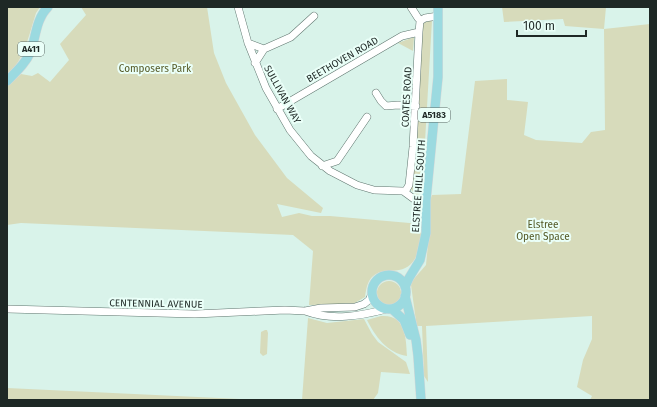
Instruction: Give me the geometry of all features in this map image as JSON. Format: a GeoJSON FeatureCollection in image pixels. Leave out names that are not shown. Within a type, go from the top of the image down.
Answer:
{"type":"FeatureCollection","features":[{"type":"Feature","properties":{"kind":"main road","name":"A411"},"geometry":{"type":"LineString","coordinates":[[7,81],[16,73],[29,55],[41,17],[48,7]]}},
{"type":"Feature","properties":{"kind":"main road","name":"ELSTREE HILL SOUTH"},"geometry":{"type":"LineString","coordinates":[[405,292],[414,269],[420,260],[425,242],[426,200],[438,77],[438,12]]}},
{"type":"Feature","properties":{"kind":"main road"},"geometry":{"type":"LineString","coordinates":[[394,277],[414,269]]}},
{"type":"Feature","properties":{"kind":"main road"},"geometry":{"type":"LineString","coordinates":[[415,400],[414,358],[409,330],[404,320],[390,309],[377,304],[372,294],[374,286],[378,280],[385,276],[394,277],[401,281],[405,292],[417,348],[421,400]]}},
{"type":"Feature","properties":{"kind":"main road"},"geometry":{"type":"LineString","coordinates":[[390,309],[400,305],[405,292]]}},
{"type":"Feature","properties":{"kind":"street","name":"SULLIVAN WAY"},"geometry":{"type":"LineString","coordinates":[[238,7],[255,64],[277,109],[311,156],[322,166],[357,185],[374,190],[407,188],[414,199],[426,200]]}},
{"type":"Feature","properties":{"kind":"street"},"geometry":{"type":"LineString","coordinates":[[411,7],[418,18]]}},
{"type":"Feature","properties":{"kind":"street","name":"COATES ROAD"},"geometry":{"type":"LineString","coordinates":[[407,188],[413,147],[420,21],[438,12]]}},
{"type":"Feature","properties":{"kind":"street"},"geometry":{"type":"LineString","coordinates":[[255,64],[264,49],[290,37],[314,16]]}},
{"type":"Feature","properties":{"kind":"street","name":"BEETHOVEN ROAD"},"geometry":{"type":"LineString","coordinates":[[277,109],[402,36],[419,32]]}},
{"type":"Feature","properties":{"kind":"street"},"geometry":{"type":"LineString","coordinates":[[248,44],[264,49]]}},
{"type":"Feature","properties":{"kind":"street"},"geometry":{"type":"LineString","coordinates":[[376,93],[386,106],[416,106]]}},
{"type":"Feature","properties":{"kind":"street"},"geometry":{"type":"LineString","coordinates":[[322,166],[337,161],[367,117]]}},
{"type":"Feature","properties":{"kind":"street"},"geometry":{"type":"LineString","coordinates":[[337,161],[340,177]]}},
{"type":"Feature","properties":{"kind":"street","name":"CENTENNIAL AVENUE"},"geometry":{"type":"LineString","coordinates":[[305,311],[321,308],[355,307],[364,304],[369,300],[372,294]]}},
{"type":"Feature","properties":{"kind":"street","name":"CENTENNIAL AVENUE"},"geometry":{"type":"LineString","coordinates":[[7,309],[195,314],[285,310],[305,311],[322,315],[354,316],[390,309]]}},
{"type":"Feature","properties":{"kind":"green space"},"geometry":{"type":"Polygon","coordinates":[[[7,7],[40,7],[36,13],[22,55],[13,70],[7,76],[7,7]]]}},
{"type":"Feature","properties":{"kind":"green space","name":"Composers Park"},"geometry":{"type":"Polygon","coordinates":[[[81,7],[207,7],[214,53],[226,83],[255,135],[287,178],[323,208],[321,213],[277,204],[282,217],[299,213],[312,216],[330,216],[421,224],[420,245],[415,259],[406,268],[375,274],[370,279],[365,297],[353,304],[309,305],[313,251],[293,235],[21,223],[7,225],[7,85],[21,74],[32,76],[38,73],[50,82],[69,60],[60,44],[86,15],[81,7]]]}},
{"type":"Feature","properties":{"kind":"green space"},"geometry":{"type":"Polygon","coordinates":[[[502,7],[606,7],[604,29],[565,26],[563,19],[504,22],[502,7]]]}},
{"type":"Feature","properties":{"kind":"green space"},"geometry":{"type":"Polygon","coordinates":[[[432,20],[422,194],[416,195],[411,189],[421,28],[423,23],[432,20]]]}},
{"type":"Feature","properties":{"kind":"green space","name":"Elstree Open Space"},"geometry":{"type":"Polygon","coordinates":[[[650,24],[650,400],[590,400],[592,396],[577,387],[583,360],[592,339],[592,316],[426,326],[428,382],[424,376],[422,326],[417,326],[411,285],[412,281],[426,265],[430,224],[429,203],[432,195],[461,194],[475,81],[507,79],[507,100],[528,102],[524,135],[536,140],[582,143],[591,132],[605,130],[604,29],[650,24]]]}},
{"type":"Feature","properties":{"kind":"green space"},"geometry":{"type":"Polygon","coordinates":[[[414,37],[413,51],[398,43],[414,37]]]}},
{"type":"Feature","properties":{"kind":"green space"},"geometry":{"type":"Polygon","coordinates":[[[389,281],[397,285],[401,293],[397,301],[389,305],[381,301],[377,293],[381,285],[389,281]]]}},
{"type":"Feature","properties":{"kind":"green space"},"geometry":{"type":"Polygon","coordinates":[[[381,316],[389,316],[400,323],[405,335],[407,356],[388,348],[382,343],[374,332],[367,320],[381,316]]]}},
{"type":"Feature","properties":{"kind":"green space"},"geometry":{"type":"Polygon","coordinates":[[[308,318],[327,323],[364,319],[378,342],[406,362],[410,374],[381,372],[378,393],[373,400],[302,400],[308,318]]]}},
{"type":"Feature","properties":{"kind":"green space"},"geometry":{"type":"Polygon","coordinates":[[[267,330],[268,333],[267,354],[263,356],[260,353],[261,332],[267,330]]]}},
{"type":"Feature","properties":{"kind":"green space"},"geometry":{"type":"Polygon","coordinates":[[[7,388],[262,400],[7,400],[7,388]]]}}]}
